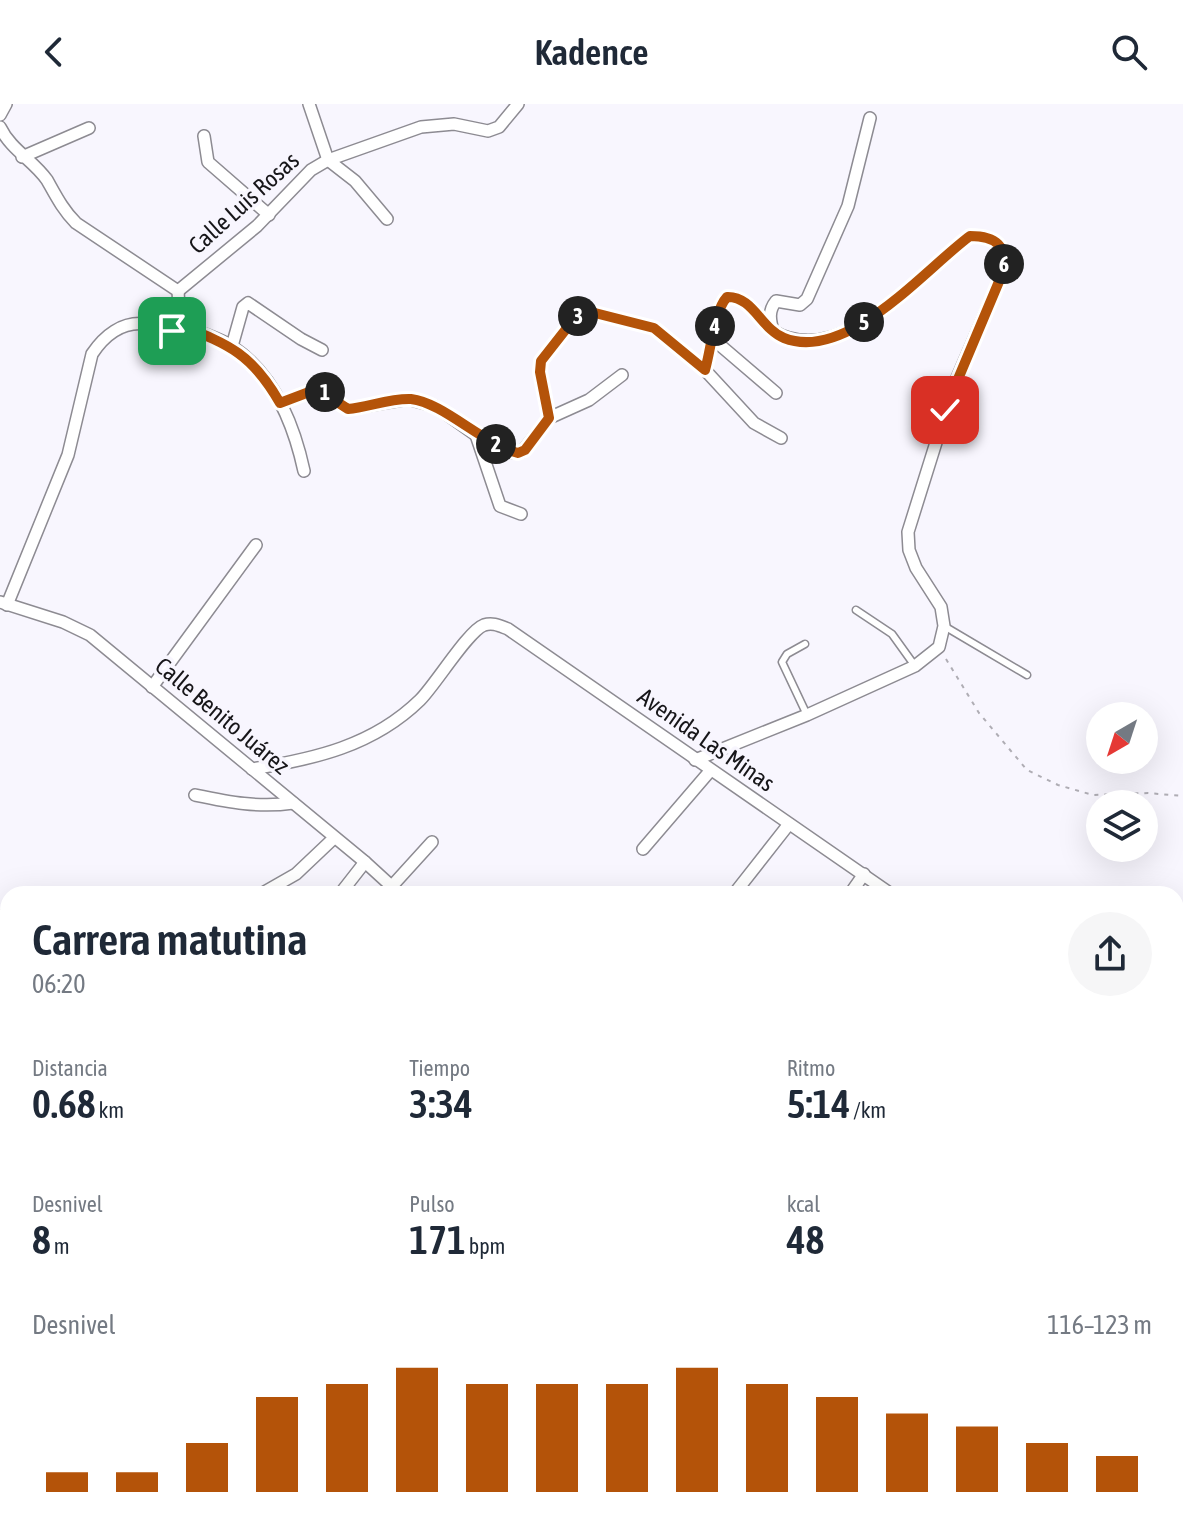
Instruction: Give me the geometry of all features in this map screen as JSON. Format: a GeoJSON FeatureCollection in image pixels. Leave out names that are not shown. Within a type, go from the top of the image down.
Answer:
{"type":"FeatureCollection","features":[{"type":"Feature","properties":{"kind":"street"},"geometry":{"type":"LineString","coordinates":[[0,115],[6,104]]}},
{"type":"Feature","properties":{"kind":"street"},"geometry":{"type":"LineString","coordinates":[[309,104],[328,160],[355,181],[387,219]]}},
{"type":"Feature","properties":{"kind":"street","name":"Calle Luis Rosas"},"geometry":{"type":"LineString","coordinates":[[178,291],[269,215],[311,170],[328,160],[421,127],[454,124],[488,131],[499,127],[518,104]]}},
{"type":"Feature","properties":{"kind":"street"},"geometry":{"type":"LineString","coordinates":[[773,331],[770,314],[776,301],[800,305],[807,299],[848,206],[870,118]]}},
{"type":"Feature","properties":{"kind":"street"},"geometry":{"type":"LineString","coordinates":[[0,127],[13,149],[46,179],[65,212],[76,223],[178,291],[180,325]]}},
{"type":"Feature","properties":{"kind":"street"},"geometry":{"type":"LineString","coordinates":[[22,157],[89,128]]}},
{"type":"Feature","properties":{"kind":"street"},"geometry":{"type":"LineString","coordinates":[[204,136],[208,162],[269,215]]}},
{"type":"Feature","properties":{"kind":"street"},"geometry":{"type":"LineString","coordinates":[[695,760],[807,715],[915,666],[939,647],[944,626],[941,607],[916,568],[909,550],[908,532],[954,385],[1003,272],[1005,258],[998,243],[986,236],[970,236],[890,304],[833,337],[810,342],[786,339],[773,331],[747,304],[737,297],[727,297],[720,304],[716,316],[714,340],[705,370]]}},
{"type":"Feature","properties":{"kind":"street"},"geometry":{"type":"LineString","coordinates":[[232,346],[243,307],[248,303],[322,350]]}},
{"type":"Feature","properties":{"kind":"street"},"geometry":{"type":"LineString","coordinates":[[549,418],[540,372],[541,361],[574,319],[591,312],[654,328],[705,370],[754,423],[781,438]]}},
{"type":"Feature","properties":{"kind":"street"},"geometry":{"type":"LineString","coordinates":[[4,603],[68,455],[92,354],[101,341],[115,330],[132,324],[149,324],[172,331],[180,325]]}},
{"type":"Feature","properties":{"kind":"street"},"geometry":{"type":"LineString","coordinates":[[180,325],[232,346],[267,380],[298,445],[304,471]]}},
{"type":"Feature","properties":{"kind":"street"},"geometry":{"type":"LineString","coordinates":[[714,340],[776,393]]}},
{"type":"Feature","properties":{"kind":"street"},"geometry":{"type":"LineString","coordinates":[[280,403],[317,389],[348,409],[408,399],[434,406],[476,435],[518,453],[525,450],[549,418],[589,400],[622,375]]}},
{"type":"Feature","properties":{"kind":"street"},"geometry":{"type":"LineString","coordinates":[[476,435],[500,506],[521,514]]}},
{"type":"Feature","properties":{"kind":"street"},"geometry":{"type":"LineString","coordinates":[[152,687],[256,545]]}},
{"type":"Feature","properties":{"kind":"street","name":"Calle Benito Juárez"},"geometry":{"type":"LineString","coordinates":[[4,603],[77,627],[392,886]]}},
{"type":"Feature","properties":{"kind":"street","name":"Avenida Las Minas"},"geometry":{"type":"LineString","coordinates":[[252,769],[308,760],[370,737],[419,701],[441,677],[473,632],[484,625],[495,624],[508,629],[880,886]]}},
{"type":"Feature","properties":{"kind":"street"},"geometry":{"type":"LineString","coordinates":[[643,849],[710,771]]}},
{"type":"Feature","properties":{"kind":"street"},"geometry":{"type":"LineString","coordinates":[[195,795],[251,806],[293,803]]}},
{"type":"Feature","properties":{"kind":"street"},"geometry":{"type":"LineString","coordinates":[[740,886],[789,824]]}},
{"type":"Feature","properties":{"kind":"street"},"geometry":{"type":"LineString","coordinates":[[275,886],[296,874],[334,838]]}},
{"type":"Feature","properties":{"kind":"street"},"geometry":{"type":"LineString","coordinates":[[399,886],[432,842]]}},
{"type":"Feature","properties":{"kind":"street"},"geometry":{"type":"LineString","coordinates":[[346,886],[365,862]]}},
{"type":"Feature","properties":{"kind":"street"},"geometry":{"type":"LineString","coordinates":[[856,886],[864,874]]}},
{"type":"Feature","properties":{"kind":"lane"},"geometry":{"type":"LineString","coordinates":[[856,610],[892,634],[915,666]]}},
{"type":"Feature","properties":{"kind":"lane"},"geometry":{"type":"LineString","coordinates":[[944,626],[1027,675]]}},
{"type":"Feature","properties":{"kind":"lane"},"geometry":{"type":"LineString","coordinates":[[805,644],[787,654],[782,662],[807,715]]}},
{"type":"Feature","properties":{"kind":"path"},"geometry":{"type":"LineString","coordinates":[[939,647],[979,713],[1027,770],[1058,785],[1093,795],[1183,796]]}},
{"type":"Feature","properties":{"kind":"route"},"geometry":{"type":"LineString","coordinates":[[172,331],[180,325],[232,346],[267,380],[280,403],[317,389],[348,409],[408,399],[434,406],[476,435],[518,453],[525,450],[549,418],[540,372],[541,361],[574,319],[582,314],[591,312],[654,328],[705,370],[714,340],[716,316],[720,304],[727,297],[737,297],[747,304],[773,331],[786,339],[810,342],[833,337],[878,313],[970,236],[986,236],[998,243],[1005,258],[1003,272],[945,410]]}}]}
